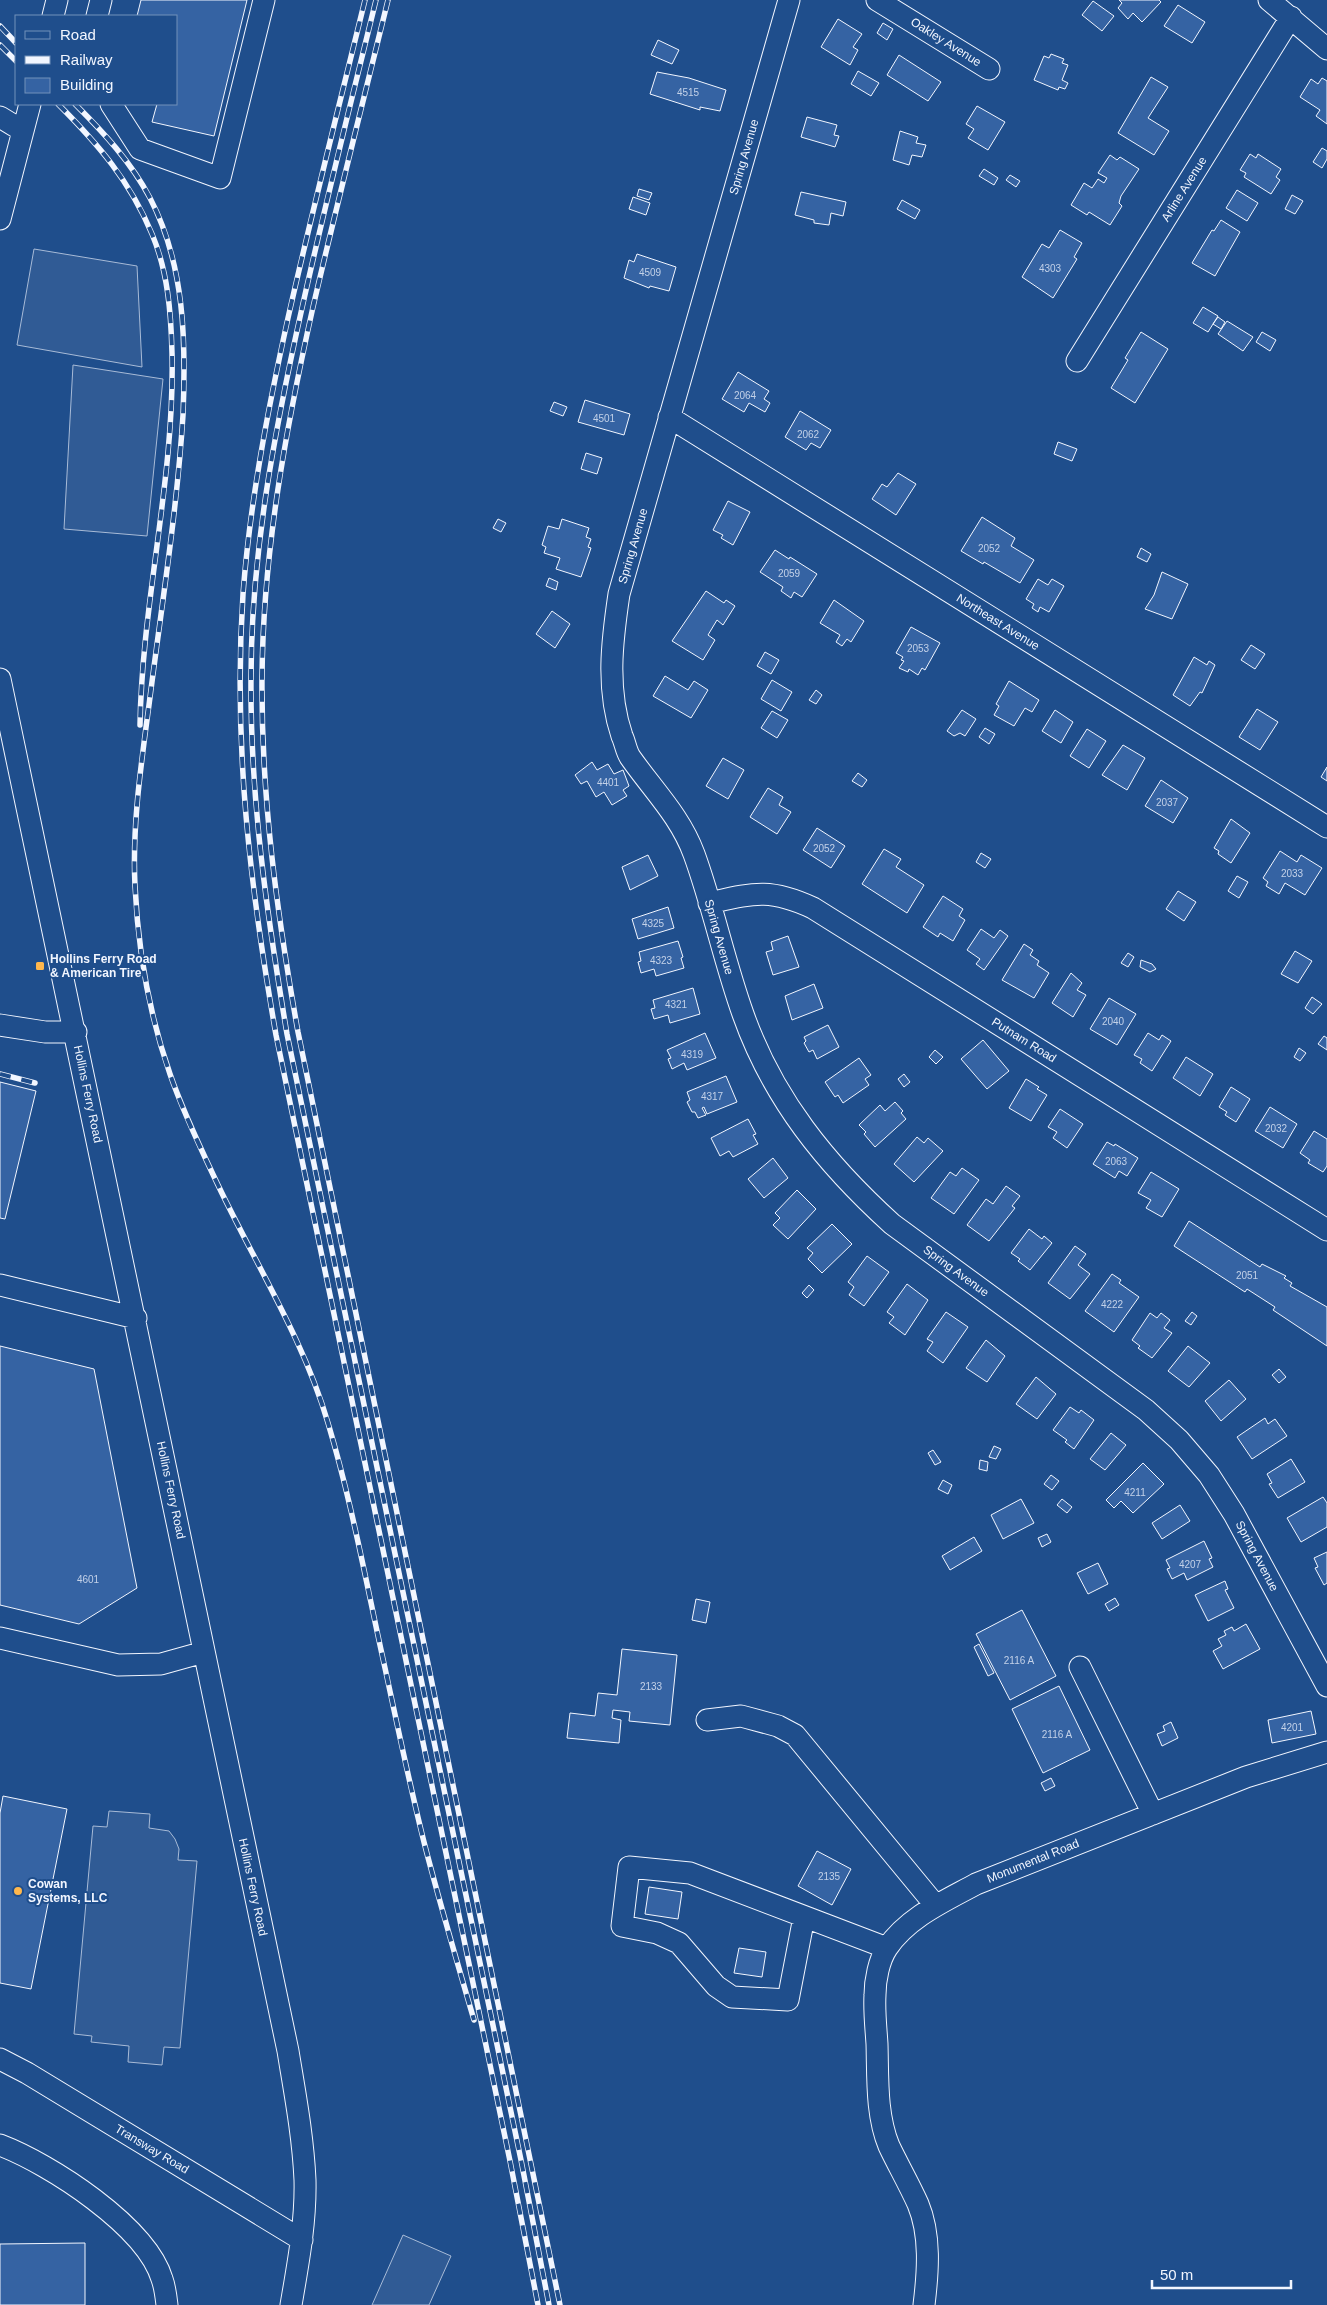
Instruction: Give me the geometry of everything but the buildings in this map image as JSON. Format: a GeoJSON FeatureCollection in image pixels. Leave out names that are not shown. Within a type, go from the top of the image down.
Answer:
{"type":"FeatureCollection","features":[{"type":"Feature","properties":{"kind":"street"},"geometry":{"type":"LineString","coordinates":[[53,15],[57,0]]}},
{"type":"Feature","properties":{"kind":"street"},"geometry":{"type":"LineString","coordinates":[[97,15],[101,0]]}},
{"type":"Feature","properties":{"kind":"street"},"geometry":{"type":"LineString","coordinates":[[112,105],[140,149],[220,178],[264,0]]}},
{"type":"Feature","properties":{"kind":"street","name":"Spring Avenue"},"geometry":{"type":"LineString","coordinates":[[789,0],[619,594],[612,642],[612,682],[616,718],[629,755],[675,814],[694,853],[743,1014],[761,1058],[790,1108],[825,1157],[859,1194],[892,1224],[1146,1410],[1179,1440],[1209,1475],[1234,1514],[1327,1686]]}},
{"type":"Feature","properties":{"kind":"street","name":"Oakley Avenue"},"geometry":{"type":"LineString","coordinates":[[877,0],[989,69]]}},
{"type":"Feature","properties":{"kind":"street"},"geometry":{"type":"LineString","coordinates":[[1269,0],[1327,49]]}},
{"type":"Feature","properties":{"kind":"street","name":"Arline Avenue"},"geometry":{"type":"LineString","coordinates":[[1077,362],[1291,17]]}},
{"type":"Feature","properties":{"kind":"street"},"geometry":{"type":"LineString","coordinates":[[0,218],[30,105]]}},
{"type":"Feature","properties":{"kind":"street"},"geometry":{"type":"LineString","coordinates":[[0,117],[23,131]]}},
{"type":"Feature","properties":{"kind":"street","name":"Northeast Avenue"},"geometry":{"type":"LineString","coordinates":[[669,417],[1327,827]]}},
{"type":"Feature","properties":{"kind":"street","name":"Hollins Ferry Road"},"geometry":{"type":"LineString","coordinates":[[0,679],[76,1032],[288,2051],[300,2121],[305,2181],[302,2240],[291,2305]]}},
{"type":"Feature","properties":{"kind":"street","name":"Putnam Road"},"geometry":{"type":"LineString","coordinates":[[709,903],[751,894],[773,893],[794,899],[813,908],[1327,1230]]}},
{"type":"Feature","properties":{"kind":"street"},"geometry":{"type":"LineString","coordinates":[[0,1025],[45,1032],[76,1032]]}},
{"type":"Feature","properties":{"kind":"street"},"geometry":{"type":"LineString","coordinates":[[0,1285],[136,1318]]}},
{"type":"Feature","properties":{"kind":"street"},"geometry":{"type":"LineString","coordinates":[[0,1638],[118,1665],[161,1664],[204,1652]]}},
{"type":"Feature","properties":{"kind":"street"},"geometry":{"type":"LineString","coordinates":[[1080,1667],[1153,1814]]}},
{"type":"Feature","properties":{"kind":"street"},"geometry":{"type":"LineString","coordinates":[[707,1720],[741,1716],[778,1726],[795,1735],[936,1906]]}},
{"type":"Feature","properties":{"kind":"street","name":"Monumental Road"},"geometry":{"type":"LineString","coordinates":[[924,2305],[927,2277],[924,2226],[918,2206],[882,2124],[878,2088],[875,1994],[879,1968],[887,1948],[907,1926],[936,1906],[976,1884],[1246,1777],[1326,1756]]}},
{"type":"Feature","properties":{"kind":"street"},"geometry":{"type":"LineString","coordinates":[[804,1917],[788,2000],[732,1998],[716,1986],[679,1943],[657,1934],[622,1926],[628,1867],[690,1873],[887,1948]]}},
{"type":"Feature","properties":{"kind":"street","name":"Transway Road"},"geometry":{"type":"LineString","coordinates":[[0,2060],[27,2073],[302,2240]]}},
{"type":"Feature","properties":{"kind":"street"},"geometry":{"type":"LineString","coordinates":[[0,2145],[39,2163],[72,2184],[130,2231],[150,2256],[162,2278],[167,2305]]}},
{"type":"Feature","properties":{"kind":"shaded area"},"geometry":{"type":"Polygon","coordinates":[[[34,249],[137,266],[142,367],[17,345],[34,249]]]}},
{"type":"Feature","properties":{"kind":"shaded area"},"geometry":{"type":"Polygon","coordinates":[[[73,365],[163,379],[147,536],[64,529],[73,365]]]}},
{"type":"Feature","properties":{"kind":"shaded area"},"geometry":{"type":"Polygon","coordinates":[[[109,1811],[150,1814],[149,1828],[169,1831],[175,1839],[179,1849],[178,1860],[197,1861],[180,2048],[164,2047],[162,2065],[128,2062],[129,2046],[91,2042],[92,2036],[74,2034],[93,1826],[107,1827],[109,1811]]]}},
{"type":"Feature","properties":{"kind":"shaded area"},"geometry":{"type":"Polygon","coordinates":[[[403,2235],[451,2256],[429,2305],[372,2305],[403,2235]]]}},
{"type":"Feature","properties":{"kind":"railway"},"geometry":{"type":"LineString","coordinates":[[365,0],[288,318],[267,421],[250,524],[240,650],[240,706],[246,816],[258,925],[276,1035],[510,2161],[538,2305]]}},
{"type":"Feature","properties":{"kind":"railway"},"geometry":{"type":"LineString","coordinates":[[376,0],[302,308],[266,492],[255,584],[252,631],[251,723],[253,768],[261,856],[287,1034],[521,2160],[549,2305]]}},
{"type":"Feature","properties":{"kind":"railway"},"geometry":{"type":"LineString","coordinates":[[388,0],[313,307],[285,444],[278,490],[271,537],[263,630],[262,722],[267,811],[283,944],[298,1032],[560,2305]]}},
{"type":"Feature","properties":{"kind":"railway"},"geometry":{"type":"LineString","coordinates":[[0,26],[15,42]]}},
{"type":"Feature","properties":{"kind":"railway"},"geometry":{"type":"LineString","coordinates":[[0,45],[15,60]]}},
{"type":"Feature","properties":{"kind":"railway"},"geometry":{"type":"LineString","coordinates":[[59,105],[100,149],[134,197],[157,248],[168,293],[172,338],[172,400],[164,493],[146,632],[140,725]]}},
{"type":"Feature","properties":{"kind":"railway"},"geometry":{"type":"LineString","coordinates":[[76,105],[116,148],[143,185],[150,198],[162,224],[170,250],[181,304],[184,387],[177,488],[140,773],[134,863],[139,934],[150,1005],[163,1051],[186,1116],[306,1361],[328,1423],[352,1514],[420,1824],[474,2020]]}},
{"type":"Feature","properties":{"kind":"railway"},"geometry":{"type":"LineString","coordinates":[[0,1074],[35,1083]]}},
{"type":"Feature","properties":{"kind":"place","name":"Hollins Ferry Road & American Tire"},"geometry":{"type":"Point","coordinates":[40,966]}},
{"type":"Feature","properties":{"kind":"place","name":"Cowan Systems, LLC"},"geometry":{"type":"Point","coordinates":[18,1891]}}]}
